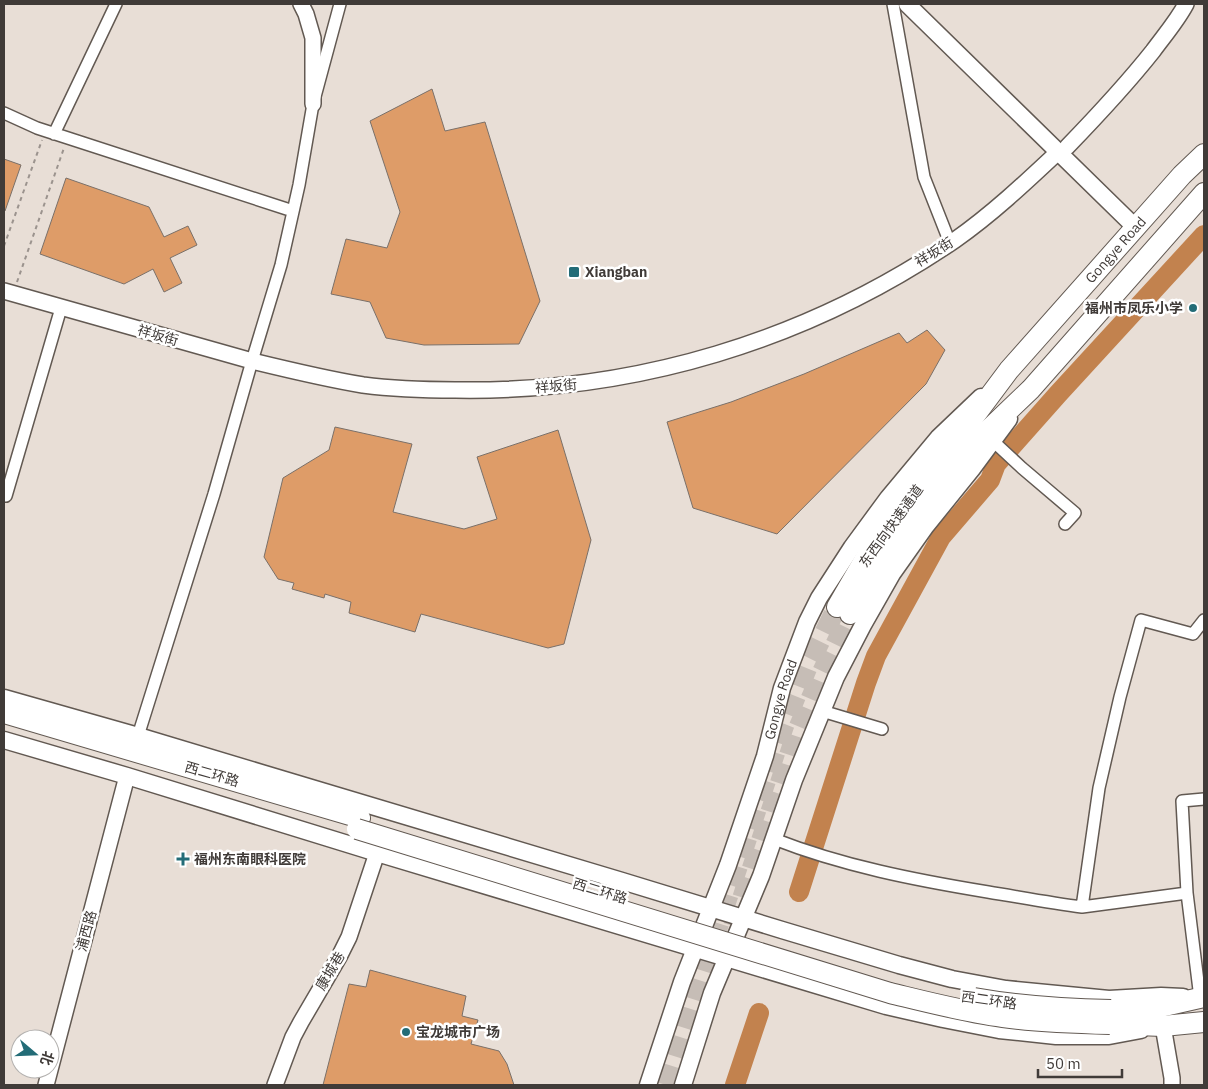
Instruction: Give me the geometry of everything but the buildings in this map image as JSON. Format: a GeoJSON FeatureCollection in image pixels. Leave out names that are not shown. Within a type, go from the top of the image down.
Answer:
{"type":"FeatureCollection","features":[{"type":"Feature","properties":{"kind":"highway","name":"Gongye Road"},"geometry":{"type":"LineString","coordinates":[[954,453],[1009,370],[1182,175],[1204,154]]}},
{"type":"Feature","properties":{"kind":"highway","name":"Gongye Road"},"geometry":{"type":"LineString","coordinates":[[954,453],[1031,389],[1204,195]]}},
{"type":"Feature","properties":{"kind":"highway","name":"东西向快速通道"},"geometry":{"type":"LineString","coordinates":[[843,610],[866,557],[896,515],[954,453]]}},
{"type":"Feature","properties":{"kind":"highway","name":"西二环路"},"geometry":{"type":"LineString","coordinates":[[4,713],[359,823],[890,993],[946,1007],[1002,1017],[1056,1023],[1110,1017],[1202,997]]}},
{"type":"Feature","properties":{"kind":"highway","name":"西二环路"},"geometry":{"type":"LineString","coordinates":[[4,727],[359,823]]}},
{"type":"Feature","properties":{"kind":"highway","name":"西二环路"},"geometry":{"type":"LineString","coordinates":[[1110,1017],[1163,1026],[1204,1022]]}},
{"type":"Feature","properties":{"kind":"main road"},"geometry":{"type":"LineString","coordinates":[[907,4],[1062,149],[1138,224]]}},
{"type":"Feature","properties":{"kind":"main road"},"geometry":{"type":"LineString","coordinates":[[923,4],[1062,149]]}},
{"type":"Feature","properties":{"kind":"main road","name":"Gongye Road"},"geometry":{"type":"LineString","coordinates":[[1182,175],[1204,144]]}},
{"type":"Feature","properties":{"kind":"main road","name":"Gongye Road"},"geometry":{"type":"LineString","coordinates":[[648,1085],[682,982],[728,864],[765,756],[782,688],[807,622],[819,598],[852,547],[894,490],[938,438],[1009,370]]}},
{"type":"Feature","properties":{"kind":"main road","name":"Gongye Road"},"geometry":{"type":"LineString","coordinates":[[684,1085],[712,993],[761,876],[794,780],[836,677],[892,574],[926,526],[972,469],[997,446],[1031,389]]}},
{"type":"Feature","properties":{"kind":"main road"},"geometry":{"type":"LineString","coordinates":[[4,698],[138,736],[898,965],[952,979],[1006,989],[1109,999],[1161,996],[1202,997]]}},
{"type":"Feature","properties":{"kind":"main road"},"geometry":{"type":"LineString","coordinates":[[4,740],[886,1006],[999,1030],[1056,1036],[1109,1036],[1163,1026]]}},
{"type":"Feature","properties":{"kind":"street"},"geometry":{"type":"LineString","coordinates":[[49,132],[116,4]]}},
{"type":"Feature","properties":{"kind":"street"},"geometry":{"type":"LineString","coordinates":[[301,4],[313,38],[314,104]]}},
{"type":"Feature","properties":{"kind":"street"},"geometry":{"type":"LineString","coordinates":[[138,736],[214,494],[281,265],[299,185],[314,104],[340,4]]}},
{"type":"Feature","properties":{"kind":"street"},"geometry":{"type":"LineString","coordinates":[[893,4],[924,177],[950,243]]}},
{"type":"Feature","properties":{"kind":"street","name":"祥坂街"},"geometry":{"type":"LineString","coordinates":[[8,293],[289,370],[364,385],[407,389],[502,390],[565,386],[603,381],[710,357],[796,327],[830,312],[874,288],[968,231],[1031,178],[1104,108],[1168,32],[1186,4]]}},
{"type":"Feature","properties":{"kind":"street"},"geometry":{"type":"LineString","coordinates":[[4,114],[49,132],[293,211]]}},
{"type":"Feature","properties":{"kind":"street"},"geometry":{"type":"LineString","coordinates":[[6,496],[61,308]]}},
{"type":"Feature","properties":{"kind":"street"},"geometry":{"type":"LineString","coordinates":[[997,446],[1075,513],[1065,524]]}},
{"type":"Feature","properties":{"kind":"street"},"geometry":{"type":"LineString","coordinates":[[1082,907],[1099,788],[1120,697],[1141,620],[1193,634],[1204,620]]}},
{"type":"Feature","properties":{"kind":"street"},"geometry":{"type":"LineString","coordinates":[[822,710],[882,729]]}},
{"type":"Feature","properties":{"kind":"street","name":"浦西路"},"geometry":{"type":"LineString","coordinates":[[46,1085],[127,776]]}},
{"type":"Feature","properties":{"kind":"street"},"geometry":{"type":"LineString","coordinates":[[1202,997],[1188,893],[1182,801],[1204,799]]}},
{"type":"Feature","properties":{"kind":"street"},"geometry":{"type":"LineString","coordinates":[[774,839],[819,856],[868,869],[940,884],[1082,907],[1188,893]]}},
{"type":"Feature","properties":{"kind":"street","name":"康城巷"},"geometry":{"type":"LineString","coordinates":[[275,1085],[293,1036],[346,944],[377,853]]}},
{"type":"Feature","properties":{"kind":"street"},"geometry":{"type":"LineString","coordinates":[[1163,1026],[1172,1085]]}},
{"type":"Feature","properties":{"kind":"path"},"geometry":{"type":"LineString","coordinates":[[4,246],[49,132]]}},
{"type":"Feature","properties":{"kind":"path"},"geometry":{"type":"LineString","coordinates":[[8,293],[68,138]]}},
{"type":"Feature","properties":{"kind":"waterway"},"geometry":{"type":"LineString","coordinates":[[799,892],[876,656],[941,537],[990,480],[996,464],[1204,235]]}},
{"type":"Feature","properties":{"kind":"waterway"},"geometry":{"type":"LineString","coordinates":[[735,1085],[759,1013]]}},
{"type":"Feature","properties":{"kind":"tunnel"},"geometry":{"type":"LineString","coordinates":[[666,1085],[784,726],[808,666],[837,607]]}},
{"type":"Feature","properties":{"kind":"tunnel"},"geometry":{"type":"LineString","coordinates":[[733,926],[797,731],[822,672],[850,614]]}},
{"type":"Feature","properties":{"kind":"place","name":"Xiangban"},"geometry":{"type":"Point","coordinates":[574,272]}},
{"type":"Feature","properties":{"kind":"place","name":"福州市凤乐小学"},"geometry":{"type":"Point","coordinates":[1193,308]}},
{"type":"Feature","properties":{"kind":"place","name":"福州东南眼科医院"},"geometry":{"type":"Point","coordinates":[183,859]}},
{"type":"Feature","properties":{"kind":"place","name":"宝龙城市广场"},"geometry":{"type":"Point","coordinates":[406,1032]}}]}
